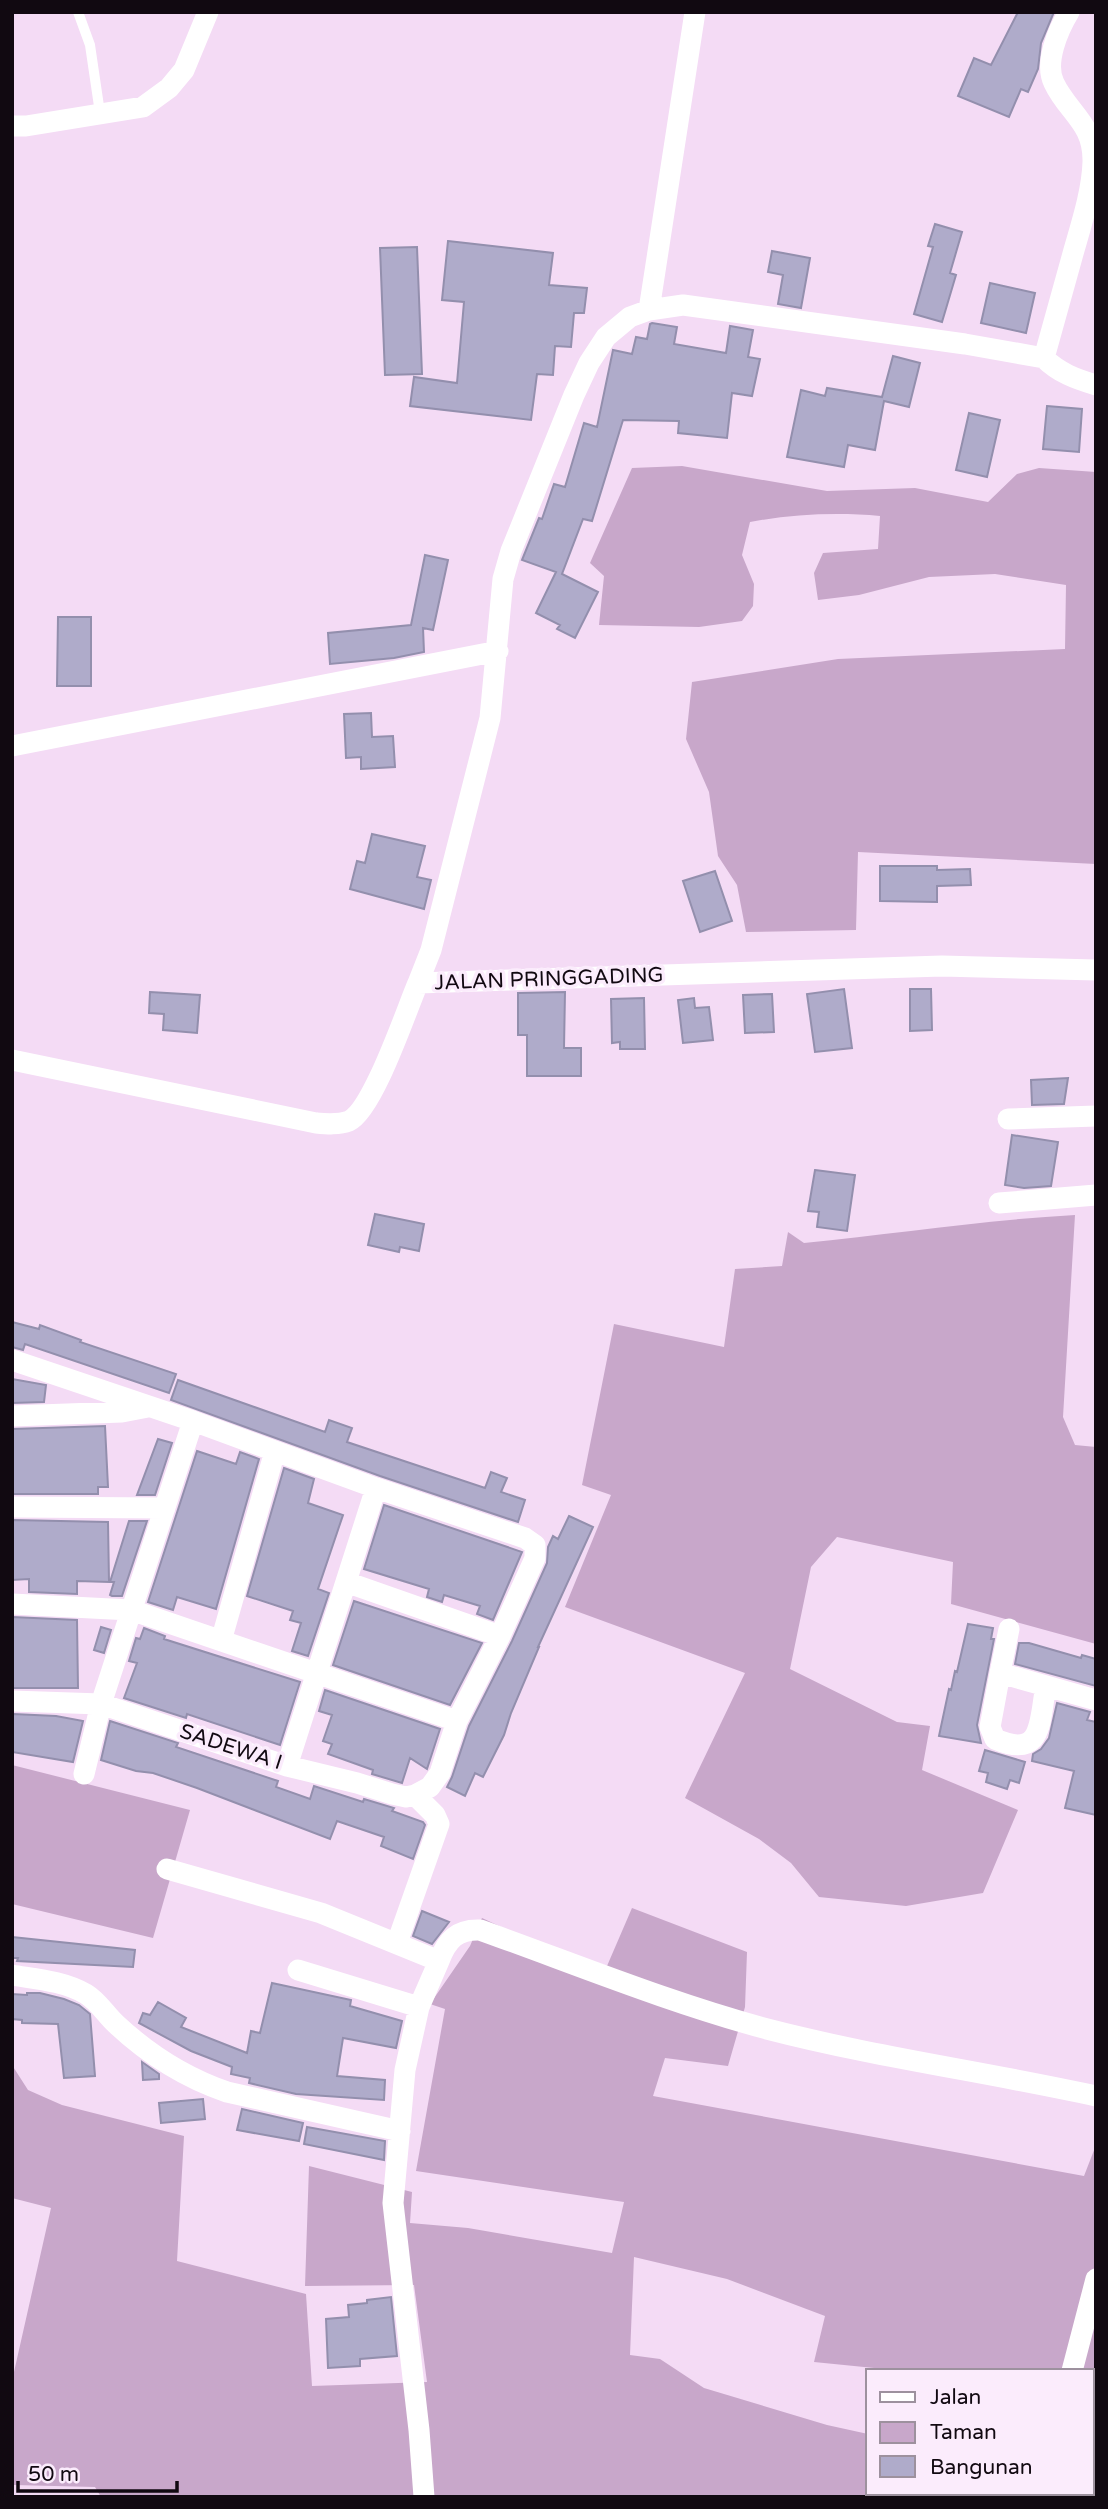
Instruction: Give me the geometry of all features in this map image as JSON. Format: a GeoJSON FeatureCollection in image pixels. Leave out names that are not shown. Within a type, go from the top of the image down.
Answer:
{"type":"FeatureCollection","features":[{"type":"Feature","properties":{"kind":"street"},"geometry":{"type":"LineString","coordinates":[[12,126],[143,107],[169,88],[184,70],[208,12]]}},
{"type":"Feature","properties":{"kind":"street"},"geometry":{"type":"LineString","coordinates":[[649,310],[695,12]]}},
{"type":"Feature","properties":{"kind":"street"},"geometry":{"type":"LineString","coordinates":[[1044,358],[1083,218],[1093,163],[1086,126],[1058,90],[1051,76],[1053,51],[1069,12]]}},
{"type":"Feature","properties":{"kind":"street"},"geometry":{"type":"LineString","coordinates":[[418,984],[431,950],[490,719],[503,579],[508,560],[574,395],[589,363],[606,337],[630,317],[649,310],[683,305],[965,344],[1044,358],[1053,367],[1071,377],[1096,385]]}},
{"type":"Feature","properties":{"kind":"street"},"geometry":{"type":"LineString","coordinates":[[12,746],[498,650]]}},
{"type":"Feature","properties":{"kind":"street","name":"JALAN PRINGGADING"},"geometry":{"type":"LineString","coordinates":[[12,1059],[316,1123],[338,1124],[357,1115],[374,1090],[418,984],[942,965],[1096,970]]}},
{"type":"Feature","properties":{"kind":"street"},"geometry":{"type":"LineString","coordinates":[[1007,1119],[1096,1116]]}},
{"type":"Feature","properties":{"kind":"street"},"geometry":{"type":"LineString","coordinates":[[999,1203],[1096,1195]]}},
{"type":"Feature","properties":{"kind":"street"},"geometry":{"type":"LineString","coordinates":[[12,1360],[533,1541],[537,1549],[535,1558],[457,1721],[440,1773],[430,1787],[415,1795],[435,1815],[439,1824],[397,1943]]}},
{"type":"Feature","properties":{"kind":"street"},"geometry":{"type":"LineString","coordinates":[[12,1416],[122,1412],[150,1407]]}},
{"type":"Feature","properties":{"kind":"street"},"geometry":{"type":"LineString","coordinates":[[84,1774],[101,1704],[193,1421]]}},
{"type":"Feature","properties":{"kind":"street"},"geometry":{"type":"LineString","coordinates":[[221,1641],[275,1451]]}},
{"type":"Feature","properties":{"kind":"street"},"geometry":{"type":"LineString","coordinates":[[287,1766],[376,1488]]}},
{"type":"Feature","properties":{"kind":"street"},"geometry":{"type":"LineString","coordinates":[[12,1507],[164,1508]]}},
{"type":"Feature","properties":{"kind":"street"},"geometry":{"type":"LineString","coordinates":[[346,1582],[500,1636]]}},
{"type":"Feature","properties":{"kind":"street"},"geometry":{"type":"LineString","coordinates":[[12,1604],[131,1610],[457,1721]]}},
{"type":"Feature","properties":{"kind":"street"},"geometry":{"type":"LineString","coordinates":[[1009,1629],[990,1727],[995,1739],[1025,1745],[1035,1736],[1046,1686]]}},
{"type":"Feature","properties":{"kind":"street"},"geometry":{"type":"LineString","coordinates":[[1000,1673],[1096,1700]]}},
{"type":"Feature","properties":{"kind":"street","name":"SADEWA I"},"geometry":{"type":"LineString","coordinates":[[12,1700],[101,1704],[287,1766],[391,1794],[406,1797],[415,1795]]}},
{"type":"Feature","properties":{"kind":"street"},"geometry":{"type":"LineString","coordinates":[[167,1869],[321,1913],[439,1961]]}},
{"type":"Feature","properties":{"kind":"street"},"geometry":{"type":"LineString","coordinates":[[424,2497],[393,2203],[405,2070],[419,2007],[443,1949],[459,1933],[480,1930],[766,2028],[862,2051],[1010,2077],[1096,2096]]}},
{"type":"Feature","properties":{"kind":"street"},"geometry":{"type":"LineString","coordinates":[[298,1969],[419,2007]]}},
{"type":"Feature","properties":{"kind":"street"},"geometry":{"type":"LineString","coordinates":[[12,1975],[71,1987],[88,1994],[117,2025],[153,2054],[204,2084],[227,2092],[400,2130]]}},
{"type":"Feature","properties":{"kind":"street"},"geometry":{"type":"LineString","coordinates":[[1073,2369],[1096,2278]]}},
{"type":"Feature","properties":{"kind":"lane"},"geometry":{"type":"LineString","coordinates":[[78,12],[90,45],[100,113]]}},
{"type":"Feature","properties":{"kind":"green space"},"geometry":{"type":"Polygon","coordinates":[[[682,466],[827,491],[915,488],[988,502],[1017,474],[1039,468],[1096,472],[1096,864],[858,852],[856,930],[746,932],[737,885],[718,856],[709,792],[686,739],[692,682],[838,659],[1065,649],[1066,585],[995,574],[929,577],[859,595],[818,600],[814,573],[823,553],[878,549],[880,516],[815,514],[750,522],[742,555],[754,584],[753,606],[742,621],[699,627],[599,625],[604,576],[590,563],[632,468],[682,466]]]}},
{"type":"Feature","properties":{"kind":"green space"},"geometry":{"type":"Polygon","coordinates":[[[1075,1215],[1063,1417],[1075,1445],[1096,1447],[1096,1644],[951,1604],[953,1562],[837,1537],[811,1567],[790,1669],[897,1722],[930,1726],[922,1770],[1018,1810],[983,1893],[906,1906],[819,1897],[791,1863],[759,1839],[685,1798],[745,1673],[565,1607],[611,1495],[582,1485],[614,1324],[724,1347],[735,1269],[782,1266],[788,1232],[804,1243],[1075,1215]]]}},
{"type":"Feature","properties":{"kind":"green space"},"geometry":{"type":"Polygon","coordinates":[[[12,1765],[190,1810],[153,1938],[12,1904],[12,1765]]]}},
{"type":"Feature","properties":{"kind":"green space"},"geometry":{"type":"Polygon","coordinates":[[[632,1908],[747,1952],[745,2007],[728,2066],[665,2058],[653,2096],[1084,2176],[1096,2145],[1096,2497],[101,2497],[95,2487],[14,2485],[12,2494],[12,2372],[51,2208],[12,2198],[12,2065],[28,2090],[62,2105],[184,2136],[177,2261],[306,2294],[312,2386],[427,2382],[414,2285],[305,2286],[309,2166],[412,2192],[410,2223],[468,2228],[612,2253],[624,2202],[416,2171],[445,2009],[430,2004],[470,1946],[482,1918],[521,1936],[607,1966],[632,1908]]]}},
{"type":"Feature","properties":{"kind":"building"},"geometry":{"type":"Polygon","coordinates":[[[1018,12],[1054,12],[1041,43],[1038,69],[1028,92],[1021,89],[1009,117],[958,96],[974,58],[991,65],[1018,12]]]}},
{"type":"Feature","properties":{"kind":"building"},"geometry":{"type":"Polygon","coordinates":[[[935,224],[962,232],[950,273],[956,275],[942,322],[914,314],[933,247],[928,246],[935,224]]]}},
{"type":"Feature","properties":{"kind":"building"},"geometry":{"type":"Polygon","coordinates":[[[448,241],[553,253],[549,285],[587,288],[584,313],[574,313],[571,347],[555,346],[553,375],[537,374],[531,420],[410,406],[414,377],[457,383],[464,302],[442,300],[448,241]]]}},
{"type":"Feature","properties":{"kind":"building"},"geometry":{"type":"Polygon","coordinates":[[[417,247],[422,374],[385,375],[380,248],[417,247]]]}},
{"type":"Feature","properties":{"kind":"building"},"geometry":{"type":"Polygon","coordinates":[[[772,251],[810,258],[801,308],[778,304],[783,275],[768,272],[772,251]]]}},
{"type":"Feature","properties":{"kind":"building"},"geometry":{"type":"Polygon","coordinates":[[[990,283],[1035,293],[1026,333],[981,323],[990,283]]]}},
{"type":"Feature","properties":{"kind":"building"},"geometry":{"type":"Polygon","coordinates":[[[652,323],[677,327],[674,344],[726,353],[730,326],[753,330],[748,357],[760,359],[752,396],[732,393],[727,438],[678,433],[679,421],[623,420],[592,521],[583,519],[562,574],[598,592],[575,638],[557,629],[560,625],[536,613],[556,572],[522,560],[539,518],[542,519],[554,484],[565,487],[584,423],[597,427],[613,350],[632,354],[636,337],[647,339],[652,323]]]}},
{"type":"Feature","properties":{"kind":"building"},"geometry":{"type":"Polygon","coordinates":[[[893,356],[920,363],[909,407],[884,401],[875,450],[848,445],[844,467],[787,457],[801,390],[825,396],[827,388],[882,397],[893,356]]]}},
{"type":"Feature","properties":{"kind":"building"},"geometry":{"type":"Polygon","coordinates":[[[1047,406],[1082,409],[1079,452],[1043,449],[1047,406]]]}},
{"type":"Feature","properties":{"kind":"building"},"geometry":{"type":"Polygon","coordinates":[[[969,413],[1000,420],[987,477],[956,470],[969,413]]]}},
{"type":"Feature","properties":{"kind":"building"},"geometry":{"type":"Polygon","coordinates":[[[425,555],[448,560],[433,630],[423,628],[424,652],[394,658],[330,664],[328,633],[411,625],[425,555]]]}},
{"type":"Feature","properties":{"kind":"building"},"geometry":{"type":"Polygon","coordinates":[[[58,617],[91,617],[91,686],[57,686],[58,617]]]}},
{"type":"Feature","properties":{"kind":"building"},"geometry":{"type":"Polygon","coordinates":[[[371,713],[372,737],[393,736],[395,767],[361,769],[361,757],[346,758],[344,714],[371,713]]]}},
{"type":"Feature","properties":{"kind":"building"},"geometry":{"type":"Polygon","coordinates":[[[372,834],[425,846],[417,877],[431,880],[424,909],[350,889],[357,861],[365,863],[372,834]]]}},
{"type":"Feature","properties":{"kind":"building"},"geometry":{"type":"Polygon","coordinates":[[[880,866],[970,869],[971,885],[937,886],[937,902],[880,901],[880,866]]]}},
{"type":"Feature","properties":{"kind":"building"},"geometry":{"type":"Polygon","coordinates":[[[715,871],[732,921],[700,932],[683,881],[715,871]]]}},
{"type":"Feature","properties":{"kind":"building"},"geometry":{"type":"Polygon","coordinates":[[[844,989],[852,1048],[815,1052],[807,994],[844,989]]]}},
{"type":"Feature","properties":{"kind":"building"},"geometry":{"type":"Polygon","coordinates":[[[910,989],[931,989],[932,1030],[910,1031],[910,989]]]}},
{"type":"Feature","properties":{"kind":"building"},"geometry":{"type":"Polygon","coordinates":[[[150,992],[200,995],[197,1033],[163,1030],[164,1014],[149,1013],[150,992]]]}},
{"type":"Feature","properties":{"kind":"building"},"geometry":{"type":"Polygon","coordinates":[[[565,992],[564,1048],[581,1048],[581,1076],[527,1076],[527,1035],[518,1035],[518,993],[565,992]]]}},
{"type":"Feature","properties":{"kind":"building"},"geometry":{"type":"Polygon","coordinates":[[[772,994],[774,1032],[745,1033],[743,995],[772,994]]]}},
{"type":"Feature","properties":{"kind":"building"},"geometry":{"type":"Polygon","coordinates":[[[644,998],[645,1049],[620,1049],[620,1042],[612,1043],[611,999],[644,998]]]}},
{"type":"Feature","properties":{"kind":"building"},"geometry":{"type":"Polygon","coordinates":[[[694,998],[695,1008],[709,1007],[713,1040],[683,1043],[678,1000],[694,998]]]}},
{"type":"Feature","properties":{"kind":"building"},"geometry":{"type":"Polygon","coordinates":[[[1068,1078],[1064,1104],[1032,1105],[1031,1080],[1068,1078]]]}},
{"type":"Feature","properties":{"kind":"building"},"geometry":{"type":"Polygon","coordinates":[[[1012,1135],[1058,1142],[1051,1186],[1024,1188],[1005,1185],[1012,1135]]]}},
{"type":"Feature","properties":{"kind":"building"},"geometry":{"type":"Polygon","coordinates":[[[815,1170],[855,1175],[847,1231],[817,1227],[819,1212],[808,1211],[815,1170]]]}},
{"type":"Feature","properties":{"kind":"building"},"geometry":{"type":"Polygon","coordinates":[[[375,1214],[424,1224],[419,1251],[400,1247],[399,1252],[368,1245],[375,1214]]]}},
{"type":"Feature","properties":{"kind":"building"},"geometry":{"type":"Polygon","coordinates":[[[12,1322],[39,1329],[40,1325],[81,1340],[80,1342],[176,1374],[169,1393],[25,1344],[23,1350],[12,1347],[12,1322]]]}},
{"type":"Feature","properties":{"kind":"building"},"geometry":{"type":"Polygon","coordinates":[[[12,1379],[46,1385],[44,1402],[12,1403],[12,1379]]]}},
{"type":"Feature","properties":{"kind":"building"},"geometry":{"type":"Polygon","coordinates":[[[178,1380],[325,1432],[329,1420],[352,1428],[347,1442],[485,1488],[491,1472],[507,1478],[501,1492],[525,1500],[518,1522],[380,1476],[171,1400],[178,1380]]]}},
{"type":"Feature","properties":{"kind":"building"},"geometry":{"type":"Polygon","coordinates":[[[105,1426],[108,1487],[98,1487],[98,1494],[12,1494],[12,1429],[105,1426]]]}},
{"type":"Feature","properties":{"kind":"building"},"geometry":{"type":"Polygon","coordinates":[[[158,1439],[172,1443],[155,1495],[137,1495],[158,1439]]]}},
{"type":"Feature","properties":{"kind":"building"},"geometry":{"type":"Polygon","coordinates":[[[197,1451],[236,1464],[240,1452],[259,1459],[216,1609],[177,1597],[173,1610],[148,1602],[197,1451]]]}},
{"type":"Feature","properties":{"kind":"building"},"geometry":{"type":"Polygon","coordinates":[[[284,1468],[314,1479],[308,1503],[343,1515],[318,1589],[329,1593],[308,1656],[292,1651],[301,1623],[290,1620],[293,1611],[247,1596],[284,1468]]]}},
{"type":"Feature","properties":{"kind":"building"},"geometry":{"type":"Polygon","coordinates":[[[384,1505],[522,1552],[493,1620],[477,1614],[480,1606],[444,1595],[442,1602],[427,1597],[429,1589],[364,1569],[384,1505]]]}},
{"type":"Feature","properties":{"kind":"building"},"geometry":{"type":"Polygon","coordinates":[[[569,1516],[593,1527],[538,1647],[504,1735],[483,1777],[475,1773],[465,1796],[447,1787],[469,1726],[547,1563],[548,1547],[553,1536],[558,1539],[569,1516]]]}},
{"type":"Feature","properties":{"kind":"building"},"geometry":{"type":"Polygon","coordinates":[[[12,1520],[108,1522],[109,1582],[77,1581],[77,1594],[29,1592],[29,1579],[12,1580],[12,1520]]]}},
{"type":"Feature","properties":{"kind":"building"},"geometry":{"type":"Polygon","coordinates":[[[129,1521],[147,1521],[122,1596],[112,1596],[110,1595],[114,1582],[110,1582],[129,1521]]]}},
{"type":"Feature","properties":{"kind":"building"},"geometry":{"type":"Polygon","coordinates":[[[354,1601],[482,1643],[450,1705],[333,1665],[354,1601]]]}},
{"type":"Feature","properties":{"kind":"building"},"geometry":{"type":"Polygon","coordinates":[[[12,1617],[77,1620],[78,1688],[13,1688],[12,1617]]]}},
{"type":"Feature","properties":{"kind":"building"},"geometry":{"type":"Polygon","coordinates":[[[968,1624],[993,1628],[991,1639],[994,1639],[977,1725],[981,1743],[939,1736],[949,1689],[951,1690],[955,1671],[957,1672],[968,1624]]]}},
{"type":"Feature","properties":{"kind":"building"},"geometry":{"type":"Polygon","coordinates":[[[101,1627],[111,1630],[104,1653],[94,1650],[101,1627]]]}},
{"type":"Feature","properties":{"kind":"building"},"geometry":{"type":"Polygon","coordinates":[[[144,1628],[165,1636],[164,1639],[300,1682],[280,1745],[187,1714],[186,1718],[124,1698],[137,1663],[129,1661],[136,1638],[140,1639],[144,1628]]]}},
{"type":"Feature","properties":{"kind":"building"},"geometry":{"type":"Polygon","coordinates":[[[1019,1643],[1096,1659],[1096,1686],[1015,1664],[1019,1643]]]}},
{"type":"Feature","properties":{"kind":"building"},"geometry":{"type":"Polygon","coordinates":[[[325,1690],[440,1729],[427,1769],[410,1758],[402,1783],[372,1774],[373,1770],[328,1754],[332,1744],[323,1741],[332,1715],[319,1711],[325,1690]]]}},
{"type":"Feature","properties":{"kind":"building"},"geometry":{"type":"Polygon","coordinates":[[[1057,1703],[1090,1712],[1087,1720],[1096,1722],[1096,1815],[1065,1808],[1074,1771],[1032,1761],[1033,1754],[1041,1749],[1049,1738],[1057,1703]]]}},
{"type":"Feature","properties":{"kind":"building"},"geometry":{"type":"Polygon","coordinates":[[[13,1714],[56,1716],[83,1721],[73,1762],[12,1752],[13,1714]]]}},
{"type":"Feature","properties":{"kind":"building"},"geometry":{"type":"Polygon","coordinates":[[[110,1721],[178,1743],[176,1747],[278,1781],[276,1787],[310,1799],[314,1786],[363,1802],[364,1799],[394,1808],[392,1811],[425,1825],[413,1859],[381,1846],[384,1837],[337,1821],[330,1839],[197,1788],[101,1760],[110,1721]]]}},
{"type":"Feature","properties":{"kind":"building"},"geometry":{"type":"Polygon","coordinates":[[[985,1750],[1025,1762],[1019,1783],[1010,1780],[1007,1789],[986,1782],[988,1773],[979,1771],[985,1750]]]}},
{"type":"Feature","properties":{"kind":"building"},"geometry":{"type":"Polygon","coordinates":[[[422,1911],[449,1922],[432,1944],[413,1936],[422,1911]]]}},
{"type":"Feature","properties":{"kind":"building"},"geometry":{"type":"Polygon","coordinates":[[[12,1937],[135,1950],[133,1967],[17,1961],[18,1958],[12,1958],[12,1937]]]}},
{"type":"Feature","properties":{"kind":"building"},"geometry":{"type":"Polygon","coordinates":[[[272,1983],[351,2000],[350,2006],[402,2021],[396,2048],[343,2038],[337,2076],[385,2080],[384,2100],[296,2094],[249,2083],[250,2078],[231,2074],[232,2067],[191,2051],[139,2023],[143,2013],[150,2015],[158,2002],[186,2018],[181,2027],[247,2053],[251,2031],[260,2033],[272,1983]]]}},
{"type":"Feature","properties":{"kind":"building"},"geometry":{"type":"Polygon","coordinates":[[[27,1993],[64,1999],[79,2005],[90,2014],[95,2076],[64,2078],[58,2024],[22,2023],[22,2020],[12,2019],[12,1994],[27,1993]]]}},
{"type":"Feature","properties":{"kind":"building"},"geometry":{"type":"Polygon","coordinates":[[[142,2062],[159,2074],[159,2079],[143,2080],[142,2062]]]}},
{"type":"Feature","properties":{"kind":"building"},"geometry":{"type":"Polygon","coordinates":[[[203,2099],[205,2119],[161,2123],[159,2103],[203,2099]]]}},
{"type":"Feature","properties":{"kind":"building"},"geometry":{"type":"Polygon","coordinates":[[[242,2109],[303,2123],[299,2141],[237,2130],[242,2109]]]}},
{"type":"Feature","properties":{"kind":"building"},"geometry":{"type":"Polygon","coordinates":[[[307,2127],[385,2141],[384,2160],[304,2144],[307,2127]]]}},
{"type":"Feature","properties":{"kind":"building"},"geometry":{"type":"Polygon","coordinates":[[[391,2297],[397,2356],[360,2359],[360,2366],[328,2368],[326,2319],[349,2317],[348,2305],[391,2297]]]}}]}
